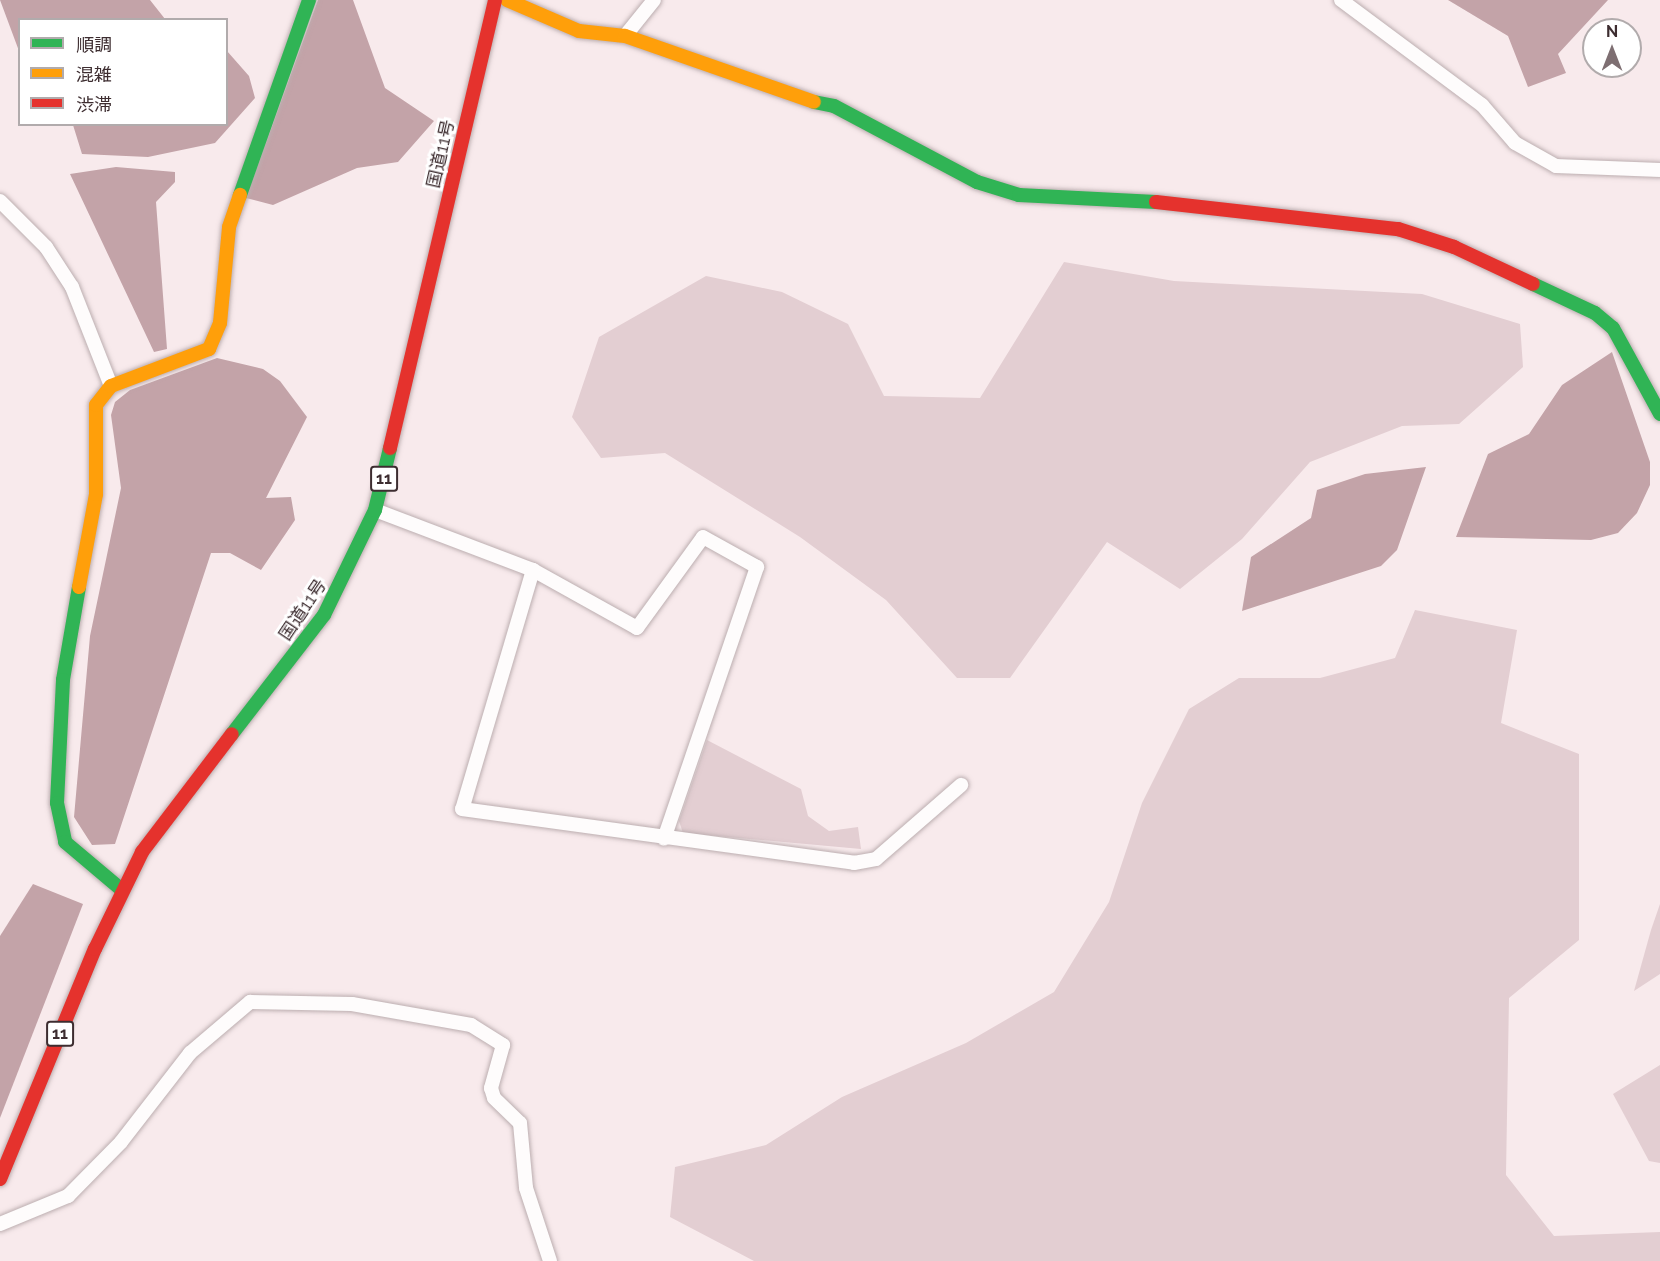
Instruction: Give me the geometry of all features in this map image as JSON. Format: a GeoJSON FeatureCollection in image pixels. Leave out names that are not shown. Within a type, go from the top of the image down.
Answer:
{"type":"FeatureCollection","features":[{"type":"Feature","properties":{"kind":"main road"},"geometry":{"type":"LineString","coordinates":[[122,890],[65,842],[57,803],[63,680],[96,494],[96,405],[111,386],[191,360],[209,349],[220,323],[229,227],[309,0]]}},
{"type":"Feature","properties":{"kind":"main road","name":"国道11号"},"geometry":{"type":"LineString","coordinates":[[0,1179],[122,890],[160,828],[324,615],[375,510],[495,0]]}},
{"type":"Feature","properties":{"kind":"main road"},"geometry":{"type":"LineString","coordinates":[[507,0],[579,31],[625,36],[789,96],[834,106],[977,182],[1019,195],[1216,205],[1398,229],[1454,247],[1595,313],[1613,328],[1660,414]]}},
{"type":"Feature","properties":{"kind":"street"},"geometry":{"type":"LineString","coordinates":[[625,36],[654,0]]}},
{"type":"Feature","properties":{"kind":"street"},"geometry":{"type":"LineString","coordinates":[[1341,0],[1482,105],[1515,143],[1556,166],[1587,171],[1632,165],[1660,170]]}},
{"type":"Feature","properties":{"kind":"street"},"geometry":{"type":"LineString","coordinates":[[0,201],[46,247],[72,286],[111,386]]}},
{"type":"Feature","properties":{"kind":"street"},"geometry":{"type":"LineString","coordinates":[[375,510],[533,570],[637,628],[703,537],[757,567],[664,838]]}},
{"type":"Feature","properties":{"kind":"street"},"geometry":{"type":"LineString","coordinates":[[533,570],[462,808],[854,863],[876,859],[961,785]]}},
{"type":"Feature","properties":{"kind":"street"},"geometry":{"type":"LineString","coordinates":[[0,1224],[68,1196],[121,1142],[190,1053],[249,1002],[352,1004],[471,1025],[503,1045],[491,1088],[494,1098],[520,1123],[526,1188],[549,1261]]}},
{"type":"Feature","properties":{"kind":"shaded area"},"geometry":{"type":"Polygon","coordinates":[[[0,0],[150,0],[164,18],[18,18],[18,48],[0,0]]]}},
{"type":"Feature","properties":{"kind":"shaded area"},"geometry":{"type":"Polygon","coordinates":[[[318,0],[353,0],[385,88],[434,121],[398,162],[357,168],[273,205],[246,198],[318,0]]]}},
{"type":"Feature","properties":{"kind":"shaded area"},"geometry":{"type":"Polygon","coordinates":[[[1448,0],[1608,0],[1591,18],[1582,18],[1582,28],[1558,54],[1566,73],[1528,87],[1508,36],[1448,0]]]}},
{"type":"Feature","properties":{"kind":"shaded area"},"geometry":{"type":"Polygon","coordinates":[[[228,52],[249,76],[255,98],[215,143],[148,157],[82,154],[73,126],[228,126],[228,52]]]}},
{"type":"Feature","properties":{"kind":"shaded area"},"geometry":{"type":"Polygon","coordinates":[[[116,167],[175,172],[175,182],[156,202],[167,349],[154,352],[70,174],[116,167]]]}},
{"type":"Feature","properties":{"kind":"shaded area"},"geometry":{"type":"Polygon","coordinates":[[[1064,262],[1174,281],[1422,294],[1520,324],[1523,367],[1459,424],[1402,426],[1310,462],[1242,539],[1180,589],[1107,542],[1010,678],[957,678],[886,600],[800,537],[665,453],[601,458],[572,417],[599,337],[706,276],[782,292],[848,324],[884,396],[980,398],[1064,262]]]}},
{"type":"Feature","properties":{"kind":"shaded area"},"geometry":{"type":"Polygon","coordinates":[[[1612,352],[1650,462],[1650,485],[1637,513],[1618,533],[1591,540],[1456,537],[1488,454],[1529,434],[1562,385],[1612,352]]]}},
{"type":"Feature","properties":{"kind":"shaded area"},"geometry":{"type":"Polygon","coordinates":[[[217,358],[263,369],[280,381],[307,417],[266,498],[291,497],[295,520],[261,570],[230,553],[211,553],[115,844],[92,845],[74,817],[90,636],[121,488],[111,415],[115,402],[130,390],[217,358]]]}},
{"type":"Feature","properties":{"kind":"shaded area"},"geometry":{"type":"Polygon","coordinates":[[[1426,467],[1397,550],[1381,566],[1242,611],[1251,557],[1311,518],[1317,490],[1365,474],[1426,467]]]}},
{"type":"Feature","properties":{"kind":"shaded area"},"geometry":{"type":"Polygon","coordinates":[[[1415,610],[1517,630],[1501,723],[1579,754],[1579,940],[1509,998],[1506,1175],[1554,1236],[1660,1232],[1660,1261],[754,1261],[670,1217],[675,1167],[766,1145],[842,1097],[966,1043],[1054,992],[1109,902],[1142,803],[1189,709],[1239,678],[1320,678],[1395,658],[1415,610]]]}},
{"type":"Feature","properties":{"kind":"shaded area"},"geometry":{"type":"Polygon","coordinates":[[[707,740],[801,789],[808,816],[829,831],[858,827],[861,849],[683,833],[679,821],[707,740]]]}},
{"type":"Feature","properties":{"kind":"shaded area"},"geometry":{"type":"Polygon","coordinates":[[[33,884],[83,904],[0,1118],[0,936],[33,884]]]}},
{"type":"Feature","properties":{"kind":"shaded area"},"geometry":{"type":"Polygon","coordinates":[[[1660,904],[1660,974],[1634,991],[1651,930],[1660,904]]]}},
{"type":"Feature","properties":{"kind":"shaded area"},"geometry":{"type":"Polygon","coordinates":[[[1660,1065],[1660,1163],[1649,1161],[1613,1094],[1660,1065]]]}},
{"type":"Feature","properties":{"kind":"traffic: fast"},"geometry":{"type":"LineString","coordinates":[[240,195],[309,0]]}},
{"type":"Feature","properties":{"kind":"traffic: fast"},"geometry":{"type":"LineString","coordinates":[[814,102],[834,106],[977,182],[1019,195],[1156,202]]}},
{"type":"Feature","properties":{"kind":"traffic: fast"},"geometry":{"type":"LineString","coordinates":[[1533,284],[1595,313],[1613,328],[1660,414]]}},
{"type":"Feature","properties":{"kind":"traffic: fast"},"geometry":{"type":"LineString","coordinates":[[232,734],[324,615],[375,510],[390,448]]}},
{"type":"Feature","properties":{"kind":"traffic: fast"},"geometry":{"type":"LineString","coordinates":[[79,587],[63,680],[57,803],[65,842],[122,890]]}},
{"type":"Feature","properties":{"kind":"traffic: slow"},"geometry":{"type":"LineString","coordinates":[[507,0],[579,31],[625,36],[814,102]]}},
{"type":"Feature","properties":{"kind":"traffic: slow"},"geometry":{"type":"LineString","coordinates":[[79,587],[96,494],[96,405],[111,386],[209,349],[220,323],[229,227],[240,195]]}},
{"type":"Feature","properties":{"kind":"traffic: jam"},"geometry":{"type":"LineString","coordinates":[[390,448],[495,0]]}},
{"type":"Feature","properties":{"kind":"traffic: jam"},"geometry":{"type":"LineString","coordinates":[[1156,202],[1398,229],[1454,247],[1533,284]]}},
{"type":"Feature","properties":{"kind":"traffic: jam"},"geometry":{"type":"LineString","coordinates":[[0,1179],[95,949],[142,852],[232,734]]}}]}
